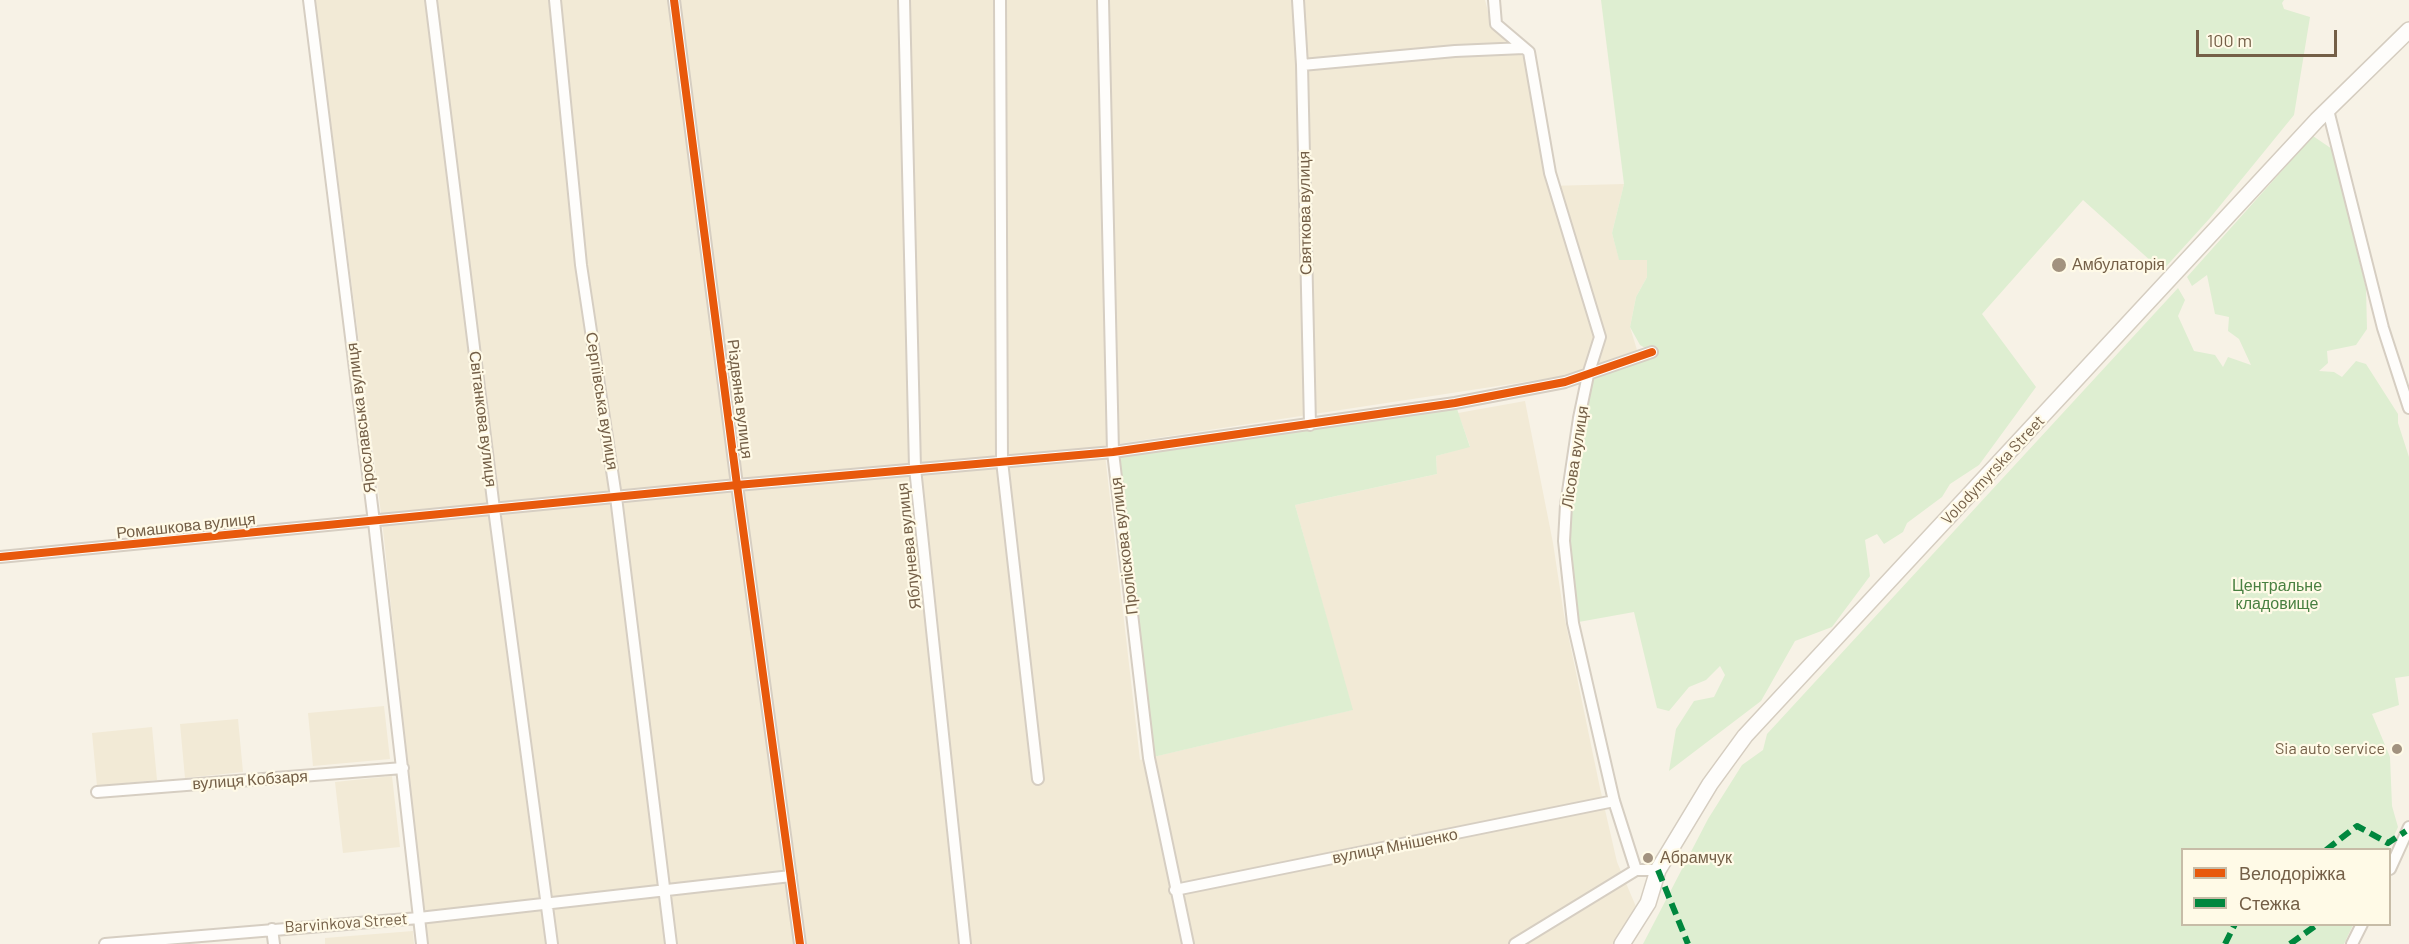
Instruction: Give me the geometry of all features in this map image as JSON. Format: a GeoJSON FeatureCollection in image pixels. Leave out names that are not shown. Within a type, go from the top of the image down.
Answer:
{"type":"FeatureCollection","features":[{"type":"Feature","properties":{"kind":"main road","name":"Volodymyrska Street"},"geometry":{"type":"LineString","coordinates":[[1622,944],[1648,903],[1658,870],[1710,784],[1745,736],[2328,110],[2409,30]]}},
{"type":"Feature","properties":{"kind":"street","name":"Ярославська вулиця"},"geometry":{"type":"LineString","coordinates":[[309,0],[374,522],[422,944]]}},
{"type":"Feature","properties":{"kind":"street","name":"Світанкова вулиця"},"geometry":{"type":"LineString","coordinates":[[431,0],[494,509],[552,944]]}},
{"type":"Feature","properties":{"kind":"street","name":"Сергіївська вулиця"},"geometry":{"type":"LineString","coordinates":[[555,0],[581,266],[616,497],[670,944]]}},
{"type":"Feature","properties":{"kind":"street","name":"Різдвяна вулиця"},"geometry":{"type":"LineString","coordinates":[[675,0],[737,484],[800,944]]}},
{"type":"Feature","properties":{"kind":"street","name":"Яблунева вулиця"},"geometry":{"type":"LineString","coordinates":[[904,0],[915,468],[965,944]]}},
{"type":"Feature","properties":{"kind":"street"},"geometry":{"type":"LineString","coordinates":[[1000,0],[1002,461],[1038,779]]}},
{"type":"Feature","properties":{"kind":"street","name":"Проліскова вулиця"},"geometry":{"type":"LineString","coordinates":[[1103,0],[1113,452],[1149,758],[1188,944]]}},
{"type":"Feature","properties":{"kind":"street","name":"Святкова вулиця"},"geometry":{"type":"LineString","coordinates":[[1298,0],[1302,64],[1311,425]]}},
{"type":"Feature","properties":{"kind":"street"},"geometry":{"type":"LineString","coordinates":[[1494,0],[1496,24],[1524,48]]}},
{"type":"Feature","properties":{"kind":"street"},"geometry":{"type":"LineString","coordinates":[[1302,64],[1455,51],[1524,48]]}},
{"type":"Feature","properties":{"kind":"street","name":"Лісова вулиця"},"geometry":{"type":"LineString","coordinates":[[1524,48],[1529,52],[1550,173],[1600,337],[1588,375],[1571,471],[1564,541],[1574,623],[1614,801],[1636,870]]}},
{"type":"Feature","properties":{"kind":"street"},"geometry":{"type":"LineString","coordinates":[[2328,110],[2383,328],[2409,408]]}},
{"type":"Feature","properties":{"kind":"street","name":"Ромашкова вулиця"},"geometry":{"type":"LineString","coordinates":[[0,557],[374,522],[737,484],[1113,452],[1455,403],[1588,375],[1652,352]]}},
{"type":"Feature","properties":{"kind":"street","name":"вулиця Кобзаря"},"geometry":{"type":"LineString","coordinates":[[97,792],[403,768]]}},
{"type":"Feature","properties":{"kind":"street","name":"вулиця Мнішенко"},"geometry":{"type":"LineString","coordinates":[[1175,890],[1614,801]]}},
{"type":"Feature","properties":{"kind":"street"},"geometry":{"type":"LineString","coordinates":[[2391,867],[2409,827]]}},
{"type":"Feature","properties":{"kind":"street"},"geometry":{"type":"LineString","coordinates":[[1515,944],[1636,870],[1658,870]]}},
{"type":"Feature","properties":{"kind":"street","name":"Barvinkova Street"},"geometry":{"type":"LineString","coordinates":[[105,944],[273,928],[419,918],[791,876]]}},
{"type":"Feature","properties":{"kind":"street"},"geometry":{"type":"LineString","coordinates":[[2352,944],[2361,926]]}},
{"type":"Feature","properties":{"kind":"street","name":"Barvinkova Street"},"geometry":{"type":"LineString","coordinates":[[273,928],[274,944]]}},
{"type":"Feature","properties":{"kind":"shaded area"},"geometry":{"type":"Polygon","coordinates":[[[315,0],[668,0],[796,944],[426,944],[383,529],[315,0]]]}},
{"type":"Feature","properties":{"kind":"shaded area"},"geometry":{"type":"Polygon","coordinates":[[[680,0],[1485,0],[1491,23],[1526,60],[1548,186],[1624,184],[1612,233],[1619,259],[1647,259],[1647,277],[1636,297],[1630,327],[1637,350],[1570,375],[1104,446],[1140,760],[1352,710],[1295,505],[1437,474],[1436,456],[1470,446],[1458,413],[1525,401],[1553,543],[1564,615],[1600,788],[1617,862],[1637,909],[1614,944],[807,944],[744,494],[680,0]]]}},
{"type":"Feature","properties":{"kind":"shaded area"},"geometry":{"type":"Polygon","coordinates":[[[384,706],[390,759],[313,766],[308,713],[384,706]]]}},
{"type":"Feature","properties":{"kind":"shaded area"},"geometry":{"type":"Polygon","coordinates":[[[238,719],[243,772],[185,778],[180,724],[238,719]]]}},
{"type":"Feature","properties":{"kind":"shaded area"},"geometry":{"type":"Polygon","coordinates":[[[152,727],[157,780],[97,786],[92,733],[152,727]]]}},
{"type":"Feature","properties":{"kind":"shaded area"},"geometry":{"type":"Polygon","coordinates":[[[392,776],[400,847],[343,853],[335,782],[392,776]]]}},
{"type":"Feature","properties":{"kind":"shaded area"},"geometry":{"type":"Polygon","coordinates":[[[413,931],[414,944],[325,944],[325,938],[413,931]]]}},
{"type":"Feature","properties":{"kind":"green space"},"geometry":{"type":"Polygon","coordinates":[[[1601,0],[2284,0],[2282,3],[2284,9],[2310,17],[2294,115],[2210,218],[2162,271],[2083,200],[1982,314],[2036,387],[1979,465],[1950,484],[1942,497],[1907,523],[1903,532],[1884,544],[1877,534],[1865,540],[1870,576],[1832,627],[1795,641],[1761,701],[1669,771],[1676,729],[1694,701],[1714,697],[1725,675],[1720,666],[1706,680],[1689,687],[1669,711],[1657,708],[1634,612],[1573,623],[1564,541],[1588,375],[1652,352],[1640,345],[1630,327],[1636,297],[1647,277],[1647,260],[1619,260],[1612,233],[1624,184],[1601,0]]]}},
{"type":"Feature","properties":{"kind":"green space","name":"Центральне кладовище"},"geometry":{"type":"Polygon","coordinates":[[[2313,136],[2332,149],[2366,288],[2367,329],[2356,345],[2327,351],[2328,363],[2319,371],[2334,372],[2342,377],[2356,361],[2366,364],[2398,414],[2398,423],[2409,457],[2409,676],[2395,678],[2399,705],[2372,714],[2390,757],[2392,806],[2398,827],[2388,848],[2181,848],[2181,926],[2353,926],[2344,944],[1643,944],[1708,819],[1742,765],[1763,750],[1767,734],[2178,288],[2185,300],[2178,316],[2194,351],[2215,355],[2223,367],[2228,357],[2251,365],[2239,339],[2228,331],[2229,317],[2215,314],[2207,275],[2192,286],[2187,277],[2313,136]]]}},
{"type":"Feature","properties":{"kind":"green space"},"geometry":{"type":"Polygon","coordinates":[[[1455,403],[1470,447],[1436,456],[1437,474],[1295,505],[1353,710],[1149,758],[1113,452],[1455,403]]]}},
{"type":"Feature","properties":{"kind":"marked path"},"geometry":{"type":"LineString","coordinates":[[2329,848],[2357,826],[2388,843],[2406,831]]}},
{"type":"Feature","properties":{"kind":"marked path"},"geometry":{"type":"LineString","coordinates":[[1658,870],[1688,944]]}},
{"type":"Feature","properties":{"kind":"marked path"},"geometry":{"type":"LineString","coordinates":[[2225,944],[2234,926]]}},
{"type":"Feature","properties":{"kind":"marked path"},"geometry":{"type":"LineString","coordinates":[[2290,944],[2315,926]]}},
{"type":"Feature","properties":{"kind":"cycle path"},"geometry":{"type":"LineString","coordinates":[[674,0],[800,944]]}},
{"type":"Feature","properties":{"kind":"cycle path"},"geometry":{"type":"LineString","coordinates":[[0,557],[737,485],[1113,452],[1455,403],[1565,382],[1652,352]]}},
{"type":"Feature","properties":{"kind":"place","name":"Амбулаторія"},"geometry":{"type":"Point","coordinates":[2059,265]}},
{"type":"Feature","properties":{"kind":"place","name":"Sia auto service"},"geometry":{"type":"Point","coordinates":[2397,749]}},
{"type":"Feature","properties":{"kind":"place","name":"Абрамчук"},"geometry":{"type":"Point","coordinates":[1648,858]}}]}
